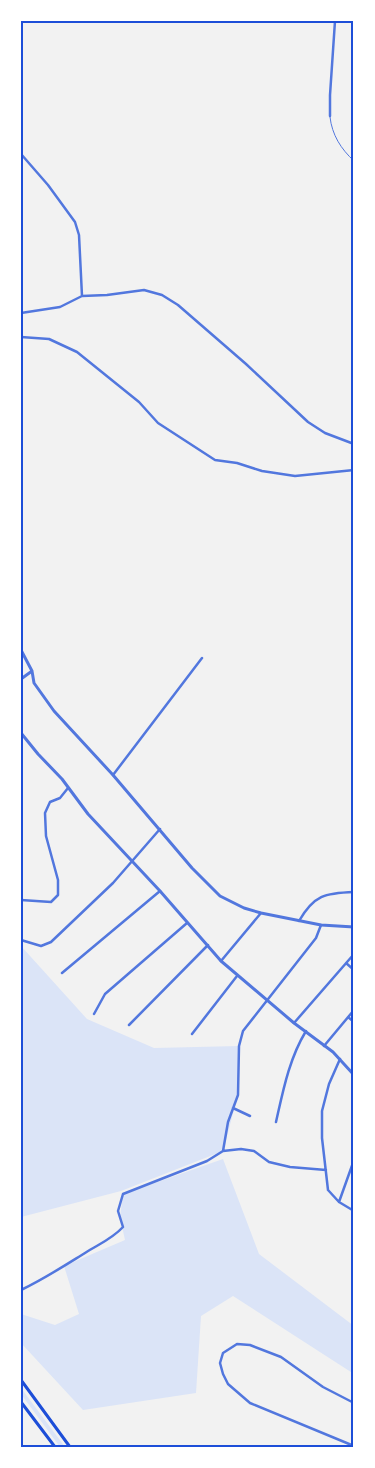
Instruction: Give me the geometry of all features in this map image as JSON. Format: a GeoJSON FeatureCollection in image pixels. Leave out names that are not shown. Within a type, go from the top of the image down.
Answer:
{"type":"FeatureCollection","features":[{"type":"Feature","properties":{"kind":"main road"},"geometry":{"type":"LineString","coordinates":[[21,1380],[70,1447]]}},
{"type":"Feature","properties":{"kind":"main road"},"geometry":{"type":"LineString","coordinates":[[21,1402],[55,1447]]}},
{"type":"Feature","properties":{"kind":"street"},"geometry":{"type":"LineString","coordinates":[[330,116],[335,21]]}},
{"type":"Feature","properties":{"kind":"street"},"geometry":{"type":"LineString","coordinates":[[21,154],[48,184],[75,222],[79,235],[82,296]]}},
{"type":"Feature","properties":{"kind":"street"},"geometry":{"type":"LineString","coordinates":[[21,313],[60,307],[82,296],[144,290],[155,292],[167,297],[246,364],[308,422],[325,433],[354,444]]}},
{"type":"Feature","properties":{"kind":"street"},"geometry":{"type":"LineString","coordinates":[[21,337],[49,339],[77,352],[139,402],[158,423],[215,460],[237,463],[262,471],[295,476],[354,470]]}},
{"type":"Feature","properties":{"kind":"street"},"geometry":{"type":"LineString","coordinates":[[21,650],[32,670],[34,683],[54,712],[114,775],[192,868],[220,896],[244,908],[262,913],[321,925],[354,927]]}},
{"type":"Feature","properties":{"kind":"street"},"geometry":{"type":"LineString","coordinates":[[114,775],[202,658]]}},
{"type":"Feature","properties":{"kind":"street"},"geometry":{"type":"LineString","coordinates":[[21,679],[32,670]]}},
{"type":"Feature","properties":{"kind":"street"},"geometry":{"type":"LineString","coordinates":[[21,733],[88,814],[160,891],[221,961],[340,1059],[354,1075]]}},
{"type":"Feature","properties":{"kind":"street"},"geometry":{"type":"LineString","coordinates":[[21,900],[51,902],[58,895],[58,880],[46,836],[45,813],[50,802],[60,798],[68,788]]}},
{"type":"Feature","properties":{"kind":"street"},"geometry":{"type":"LineString","coordinates":[[21,940],[40,946],[51,942],[113,883],[160,829]]}},
{"type":"Feature","properties":{"kind":"street"},"geometry":{"type":"LineString","coordinates":[[62,974],[160,891]]}},
{"type":"Feature","properties":{"kind":"street"},"geometry":{"type":"LineString","coordinates":[[299,921],[305,910],[317,898],[354,892]]}},
{"type":"Feature","properties":{"kind":"street"},"geometry":{"type":"LineString","coordinates":[[221,961],[262,913]]}},
{"type":"Feature","properties":{"kind":"street"},"geometry":{"type":"LineString","coordinates":[[94,1014],[105,994],[187,923]]}},
{"type":"Feature","properties":{"kind":"street"},"geometry":{"type":"LineString","coordinates":[[223,1151],[228,1122],[238,1095],[239,1046],[243,1031],[316,938],[321,925]]}},
{"type":"Feature","properties":{"kind":"street"},"geometry":{"type":"LineString","coordinates":[[129,1025],[208,945]]}},
{"type":"Feature","properties":{"kind":"street"},"geometry":{"type":"LineString","coordinates":[[294,1023],[354,954]]}},
{"type":"Feature","properties":{"kind":"street"},"geometry":{"type":"LineString","coordinates":[[346,964],[354,970]]}},
{"type":"Feature","properties":{"kind":"street"},"geometry":{"type":"LineString","coordinates":[[192,1034],[237,976]]}},
{"type":"Feature","properties":{"kind":"street"},"geometry":{"type":"LineString","coordinates":[[324,1046],[354,1010]]}},
{"type":"Feature","properties":{"kind":"street"},"geometry":{"type":"LineString","coordinates":[[348,1017],[354,1022]]}},
{"type":"Feature","properties":{"kind":"street"},"geometry":{"type":"LineString","coordinates":[[276,1122],[286,1078],[297,1047],[306,1032]]}},
{"type":"Feature","properties":{"kind":"street"},"geometry":{"type":"LineString","coordinates":[[340,1059],[322,1111],[322,1138],[328,1190],[339,1202],[354,1211]]}},
{"type":"Feature","properties":{"kind":"street"},"geometry":{"type":"LineString","coordinates":[[233,1108],[250,1116]]}},
{"type":"Feature","properties":{"kind":"street"},"geometry":{"type":"LineString","coordinates":[[21,1290],[42,1280],[114,1237],[123,1226],[118,1211],[123,1194],[206,1161],[223,1151],[241,1149],[254,1151],[269,1162],[290,1167],[313,1167],[326,1170]]}},
{"type":"Feature","properties":{"kind":"street"},"geometry":{"type":"LineString","coordinates":[[339,1202],[354,1160]]}},
{"type":"Feature","properties":{"kind":"street"},"geometry":{"type":"LineString","coordinates":[[354,1403],[323,1388],[281,1357],[250,1345],[237,1344],[223,1353],[220,1364],[228,1384],[250,1403],[354,1446]]}},
{"type":"Feature","properties":{"kind":"lane"},"geometry":{"type":"LineString","coordinates":[[330,116],[331,127],[338,142],[354,162]]}},
{"type":"Feature","properties":{"kind":"shaded area"},"geometry":{"type":"Polygon","coordinates":[[[21,946],[87,1019],[154,1048],[239,1046],[238,1095],[223,1151],[121,1191],[21,1217],[21,946]]]}},
{"type":"Feature","properties":{"kind":"shaded area"},"geometry":{"type":"Polygon","coordinates":[[[223,1159],[259,1254],[354,1326],[354,1374],[233,1296],[201,1316],[196,1393],[83,1410],[21,1343],[21,1314],[55,1325],[79,1314],[64,1266],[125,1240],[120,1217],[123,1194],[223,1159]]]}},
{"type":"Feature","properties":{"kind":"shaded area"},"geometry":{"type":"Polygon","coordinates":[[[21,1388],[65,1447],[60,1447],[21,1394],[21,1388]]]}}]}
